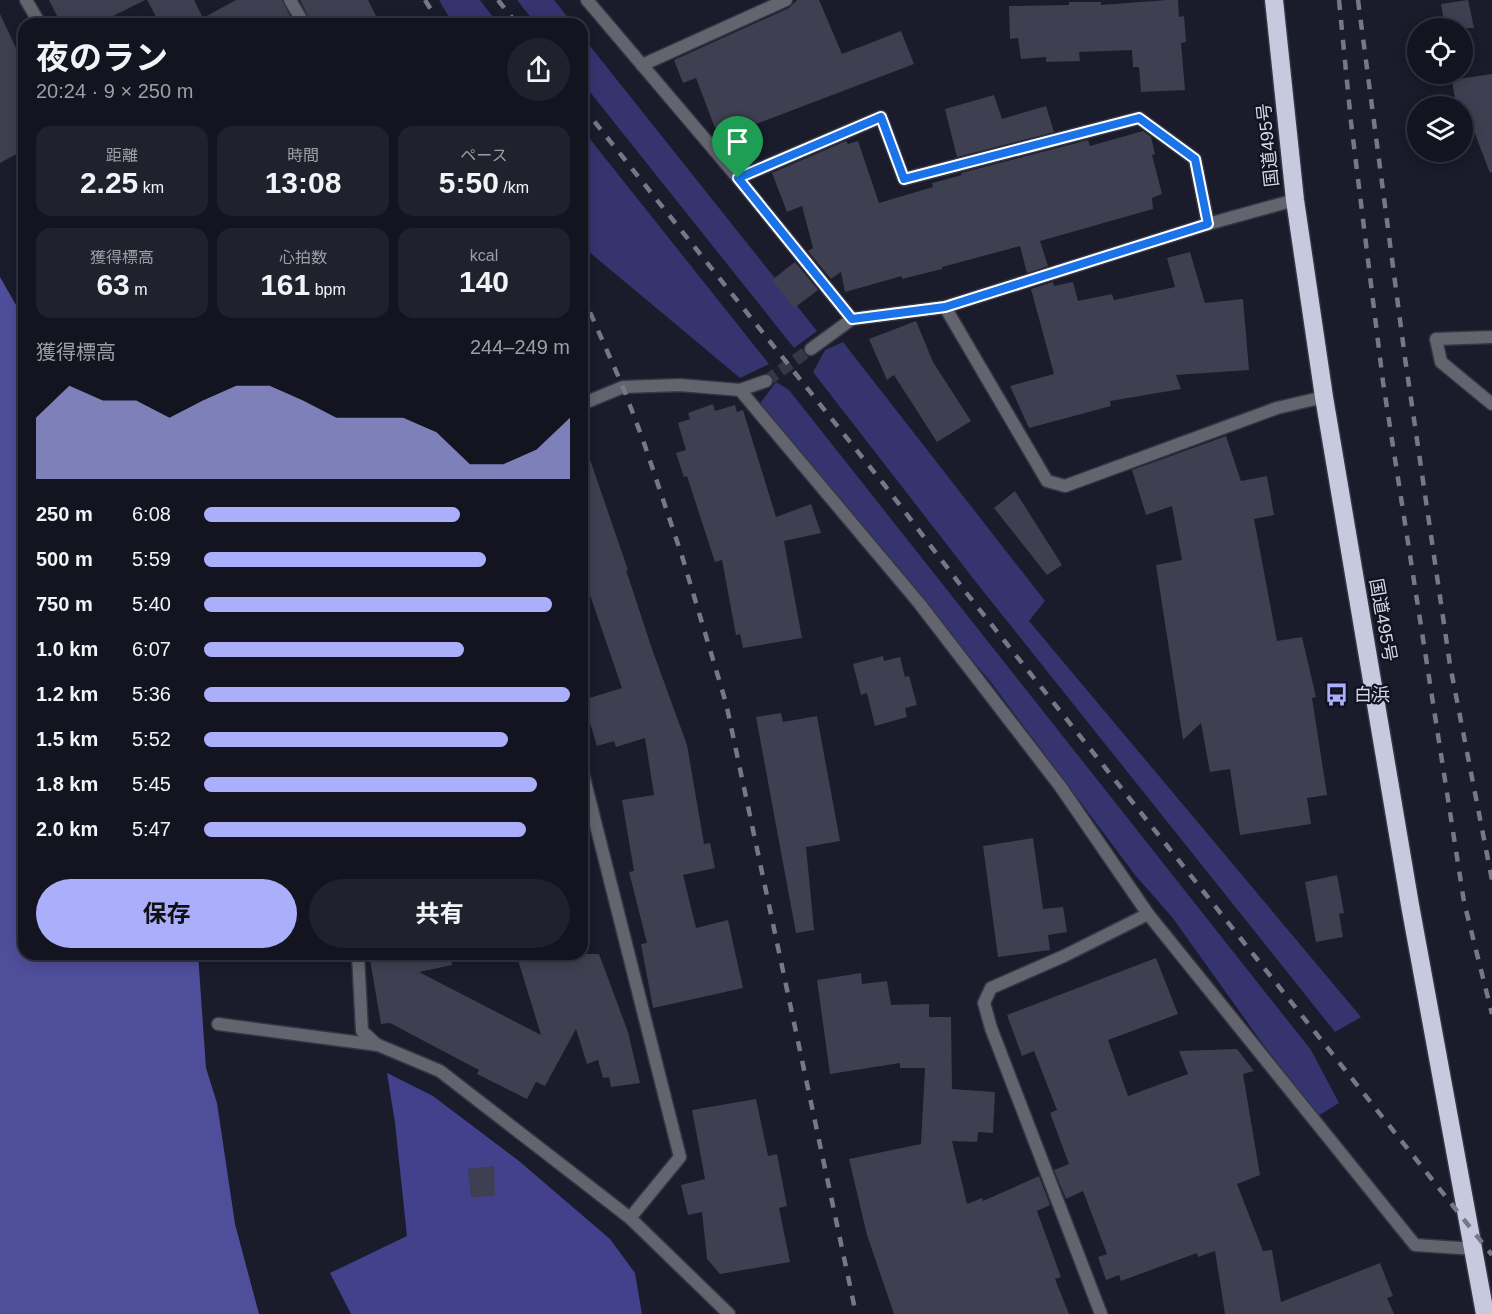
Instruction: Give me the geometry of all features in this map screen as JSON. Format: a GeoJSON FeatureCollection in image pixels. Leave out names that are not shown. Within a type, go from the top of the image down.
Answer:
{"type":"FeatureCollection","features":[{"type":"Feature","properties":{"kind":"highway","name":"国道495号"},"geometry":{"type":"LineString","coordinates":[[1274,0],[1295,200],[1324,397],[1410,904],[1475,1249],[1485,1314]]}},
{"type":"Feature","properties":{"kind":"street"},"geometry":{"type":"LineString","coordinates":[[290,0],[300,18]]}},
{"type":"Feature","properties":{"kind":"street"},"geometry":{"type":"LineString","coordinates":[[587,0],[738,178],[852,319]]}},
{"type":"Feature","properties":{"kind":"street"},"geometry":{"type":"LineString","coordinates":[[642,65],[786,0]]}},
{"type":"Feature","properties":{"kind":"street"},"geometry":{"type":"LineString","coordinates":[[33,3],[38,18]]}},
{"type":"Feature","properties":{"kind":"street"},"geometry":{"type":"LineString","coordinates":[[738,178],[881,117],[904,179],[1139,118],[1195,159],[1208,224]]}},
{"type":"Feature","properties":{"kind":"street"},"geometry":{"type":"LineString","coordinates":[[811,349],[852,319],[945,307],[1208,224],[1295,200]]}},
{"type":"Feature","properties":{"kind":"street"},"geometry":{"type":"LineString","coordinates":[[945,307],[1047,482],[1065,486],[1277,408],[1324,397]]}},
{"type":"Feature","properties":{"kind":"street"},"geometry":{"type":"LineString","coordinates":[[1492,337],[1436,339],[1441,362],[1492,404]]}},
{"type":"Feature","properties":{"kind":"street"},"geometry":{"type":"LineString","coordinates":[[588,402],[623,387],[680,385],[740,390],[766,381]]}},
{"type":"Feature","properties":{"kind":"street"},"geometry":{"type":"LineString","coordinates":[[740,390],[919,603],[1060,786],[1148,914],[1415,1245],[1475,1249]]}},
{"type":"Feature","properties":{"kind":"street"},"geometry":{"type":"LineString","coordinates":[[588,804],[680,1158],[630,1218]]}},
{"type":"Feature","properties":{"kind":"street"},"geometry":{"type":"LineString","coordinates":[[1101,1314],[991,1028],[984,1004],[991,988],[1064,956],[1148,914]]}},
{"type":"Feature","properties":{"kind":"street"},"geometry":{"type":"LineString","coordinates":[[358,960],[362,1031],[378,1045]]}},
{"type":"Feature","properties":{"kind":"street"},"geometry":{"type":"LineString","coordinates":[[218,1024],[378,1045],[440,1071],[630,1218],[729,1314]]}},
{"type":"Feature","properties":{"kind":"shaded area"},"geometry":{"type":"Polygon","coordinates":[[[439,0],[480,0],[494,18],[450,18],[439,0]]]}},
{"type":"Feature","properties":{"kind":"shaded area"},"geometry":{"type":"Polygon","coordinates":[[[517,0],[554,0],[568,18],[531,18],[517,0]]]}},
{"type":"Feature","properties":{"kind":"shaded area"},"geometry":{"type":"Polygon","coordinates":[[[588,44],[817,331],[794,348],[588,90],[588,44]]]}},
{"type":"Feature","properties":{"kind":"shaded area"},"geometry":{"type":"Polygon","coordinates":[[[588,137],[769,364],[740,378],[588,251],[588,137]]]}},
{"type":"Feature","properties":{"kind":"shaded area"},"geometry":{"type":"Polygon","coordinates":[[[0,277],[18,308],[18,960],[198,960],[206,1068],[217,1103],[235,1224],[259,1314],[0,1314],[0,277]]]}},
{"type":"Feature","properties":{"kind":"shaded area"},"geometry":{"type":"Polygon","coordinates":[[[843,342],[1045,601],[1029,621],[1361,1017],[1335,1032],[979,586],[813,372],[825,350],[843,342]]]}},
{"type":"Feature","properties":{"kind":"shaded area"},"geometry":{"type":"Polygon","coordinates":[[[776,382],[789,390],[1311,1050],[1339,1103],[1318,1116],[1260,1040],[1172,917],[1135,875],[990,681],[758,406],[776,382]]]}},
{"type":"Feature","properties":{"kind":"shaded area"},"geometry":{"type":"Polygon","coordinates":[[[387,1073],[433,1096],[519,1161],[610,1239],[635,1273],[642,1314],[351,1314],[330,1273],[407,1236],[395,1123],[387,1073]]]}},
{"type":"Feature","properties":{"kind":"building"},"geometry":{"type":"Polygon","coordinates":[[[49,0],[145,0],[109,18],[58,18],[49,0]]]}},
{"type":"Feature","properties":{"kind":"building"},"geometry":{"type":"Polygon","coordinates":[[[147,0],[194,0],[203,18],[157,18],[147,0]]]}},
{"type":"Feature","properties":{"kind":"building"},"geometry":{"type":"Polygon","coordinates":[[[236,0],[282,0],[291,18],[203,18],[236,0]]]}},
{"type":"Feature","properties":{"kind":"building"},"geometry":{"type":"Polygon","coordinates":[[[300,0],[368,0],[377,18],[309,18],[300,0]]]}},
{"type":"Feature","properties":{"kind":"building"},"geometry":{"type":"Polygon","coordinates":[[[797,0],[819,0],[842,54],[901,31],[914,64],[727,135],[721,125],[715,128],[696,78],[683,83],[674,60],[789,8],[797,0]]]}},
{"type":"Feature","properties":{"kind":"building"},"geometry":{"type":"Polygon","coordinates":[[[1178,0],[1179,17],[1184,16],[1186,42],[1181,43],[1185,90],[1141,92],[1139,67],[1133,67],[1132,50],[1079,52],[1080,61],[1046,62],[1046,57],[1021,59],[1018,38],[1010,39],[1009,6],[1069,5],[1069,2],[1101,2],[1101,5],[1178,0]]]}},
{"type":"Feature","properties":{"kind":"building"},"geometry":{"type":"Polygon","coordinates":[[[1468,0],[1472,18],[1443,18],[1441,4],[1468,0]]]}},
{"type":"Feature","properties":{"kind":"building"},"geometry":{"type":"Polygon","coordinates":[[[0,14],[18,52],[18,153],[0,163],[0,14]]]}},
{"type":"Feature","properties":{"kind":"building"},"geometry":{"type":"Polygon","coordinates":[[[1492,74],[1492,172],[1490,173],[1473,129],[1473,96],[1454,96],[1453,84],[1473,84],[1473,77],[1492,74]]]}},
{"type":"Feature","properties":{"kind":"building"},"geometry":{"type":"Polygon","coordinates":[[[994,95],[1002,119],[1046,106],[1054,132],[957,157],[945,109],[994,95]]]}},
{"type":"Feature","properties":{"kind":"building"},"geometry":{"type":"Polygon","coordinates":[[[1143,131],[1151,137],[1155,154],[1152,155],[1162,194],[1152,198],[1153,209],[1040,241],[1048,266],[1027,273],[1020,246],[942,267],[942,269],[902,279],[902,276],[845,292],[841,272],[831,279],[808,251],[813,248],[802,206],[787,212],[772,173],[846,141],[848,144],[858,141],[879,203],[933,187],[932,183],[962,175],[961,173],[1088,140],[1090,146],[1143,131]]]}},
{"type":"Feature","properties":{"kind":"building"},"geometry":{"type":"Polygon","coordinates":[[[1190,252],[1205,303],[1243,299],[1249,370],[1176,375],[1181,389],[1110,401],[1111,406],[1029,428],[1010,386],[1054,374],[1031,289],[1053,282],[1054,286],[1073,282],[1078,301],[1112,294],[1114,300],[1175,287],[1167,258],[1190,252]]]}},
{"type":"Feature","properties":{"kind":"building"},"geometry":{"type":"Polygon","coordinates":[[[795,262],[818,290],[794,308],[772,280],[795,262]]]}},
{"type":"Feature","properties":{"kind":"building"},"geometry":{"type":"Polygon","coordinates":[[[916,321],[933,362],[971,421],[937,442],[894,375],[887,380],[869,339],[916,321]]]}},
{"type":"Feature","properties":{"kind":"building"},"geometry":{"type":"Polygon","coordinates":[[[713,404],[715,411],[735,405],[737,412],[743,410],[776,517],[811,504],[821,533],[784,541],[802,638],[743,648],[740,634],[736,635],[722,560],[715,562],[687,476],[684,477],[676,453],[686,450],[678,423],[690,419],[688,413],[713,404]]]}},
{"type":"Feature","properties":{"kind":"building"},"geometry":{"type":"Polygon","coordinates":[[[1226,436],[1241,481],[1267,476],[1274,515],[1254,519],[1277,641],[1302,637],[1316,697],[1312,698],[1327,795],[1307,798],[1311,824],[1240,835],[1230,769],[1210,772],[1201,723],[1183,740],[1156,565],[1182,560],[1172,506],[1146,515],[1132,470],[1226,436]]]}},
{"type":"Feature","properties":{"kind":"building"},"geometry":{"type":"Polygon","coordinates":[[[588,454],[628,570],[626,570],[652,649],[687,745],[704,844],[710,843],[715,868],[683,875],[696,928],[728,920],[743,988],[653,1008],[641,944],[647,943],[629,872],[634,871],[622,800],[654,795],[645,738],[616,747],[614,741],[597,746],[588,716],[588,698],[622,688],[590,595],[588,596],[588,454]]]}},
{"type":"Feature","properties":{"kind":"building"},"geometry":{"type":"Polygon","coordinates":[[[1015,491],[1062,565],[1047,575],[994,508],[1015,491]]]}},
{"type":"Feature","properties":{"kind":"building"},"geometry":{"type":"Polygon","coordinates":[[[883,656],[884,661],[900,657],[905,677],[909,676],[917,705],[905,708],[907,717],[875,726],[867,693],[861,695],[853,664],[883,656]]]}},
{"type":"Feature","properties":{"kind":"building"},"geometry":{"type":"Polygon","coordinates":[[[781,713],[783,722],[817,716],[840,841],[806,847],[814,930],[796,933],[756,717],[781,713]]]}},
{"type":"Feature","properties":{"kind":"building"},"geometry":{"type":"Polygon","coordinates":[[[1033,838],[1043,909],[1063,907],[1067,932],[1048,935],[1050,950],[998,957],[983,846],[1033,838]]]}},
{"type":"Feature","properties":{"kind":"building"},"geometry":{"type":"Polygon","coordinates":[[[1337,875],[1344,913],[1339,914],[1343,937],[1316,942],[1305,882],[1337,875]]]}},
{"type":"Feature","properties":{"kind":"building"},"geometry":{"type":"Polygon","coordinates":[[[588,954],[599,954],[628,1032],[640,1083],[611,1087],[609,1077],[603,1078],[598,1060],[587,1064],[576,1029],[545,1086],[536,1082],[527,1099],[477,1074],[479,1070],[390,1023],[381,1024],[370,960],[452,960],[452,965],[419,972],[541,1035],[518,960],[588,960],[588,954]]]}},
{"type":"Feature","properties":{"kind":"building"},"geometry":{"type":"Polygon","coordinates":[[[1156,958],[1178,1014],[1108,1040],[1128,1096],[1188,1074],[1179,1051],[1237,1049],[1254,1071],[1243,1074],[1260,1175],[1237,1184],[1263,1251],[1272,1250],[1281,1302],[1380,1263],[1393,1296],[1387,1298],[1394,1314],[1225,1314],[1215,1251],[1198,1257],[1197,1253],[1121,1281],[1119,1275],[1106,1280],[1098,1257],[1107,1254],[1083,1191],[1066,1199],[1054,1170],[1069,1164],[1050,1113],[1057,1110],[1034,1051],[1022,1056],[1007,1015],[1156,958]]]}},
{"type":"Feature","properties":{"kind":"building"},"geometry":{"type":"Polygon","coordinates":[[[861,973],[862,984],[887,981],[891,1005],[929,1004],[929,1017],[951,1017],[952,1089],[995,1092],[993,1133],[978,1132],[977,1142],[952,1141],[967,1204],[982,1198],[983,1201],[1039,1176],[1050,1205],[1037,1211],[1061,1277],[1055,1279],[1069,1314],[894,1314],[867,1235],[849,1159],[921,1144],[925,1068],[900,1068],[900,1063],[830,1074],[817,980],[861,973]]]}},
{"type":"Feature","properties":{"kind":"building"},"geometry":{"type":"Polygon","coordinates":[[[756,1099],[768,1156],[777,1154],[787,1206],[779,1208],[790,1262],[720,1274],[707,1259],[702,1212],[688,1215],[681,1185],[705,1179],[692,1110],[756,1099]]]}},
{"type":"Feature","properties":{"kind":"building"},"geometry":{"type":"Polygon","coordinates":[[[494,1166],[495,1196],[471,1197],[468,1169],[494,1166]]]}},
{"type":"Feature","properties":{"kind":"tunnel"},"geometry":{"type":"LineString","coordinates":[[766,381],[811,349]]}},
{"type":"Feature","properties":{"kind":"railway"},"geometry":{"type":"LineString","coordinates":[[425,0],[436,18]]}},
{"type":"Feature","properties":{"kind":"railway"},"geometry":{"type":"LineString","coordinates":[[498,0],[512,18]]}},
{"type":"Feature","properties":{"kind":"railway"},"geometry":{"type":"LineString","coordinates":[[1339,0],[1351,122],[1383,382],[1464,902],[1492,1014]]}},
{"type":"Feature","properties":{"kind":"railway"},"geometry":{"type":"LineString","coordinates":[[1358,0],[1405,358],[1450,665],[1492,880]]}},
{"type":"Feature","properties":{"kind":"railway"},"geometry":{"type":"LineString","coordinates":[[588,114],[1492,1255]]}},
{"type":"Feature","properties":{"kind":"railway"},"geometry":{"type":"LineString","coordinates":[[588,308],[623,387],[643,440],[682,556],[726,703],[856,1314]]}},
{"type":"Feature","properties":{"kind":"place","name":"白浜"},"geometry":{"type":"Point","coordinates":[1336,695]}},
{"type":"Feature","properties":{"kind":"route"},"geometry":{"type":"LineString","coordinates":[[881,117],[904,179],[1139,118],[1195,159],[1208,224],[945,307],[852,319],[738,178],[881,117]]}}]}
